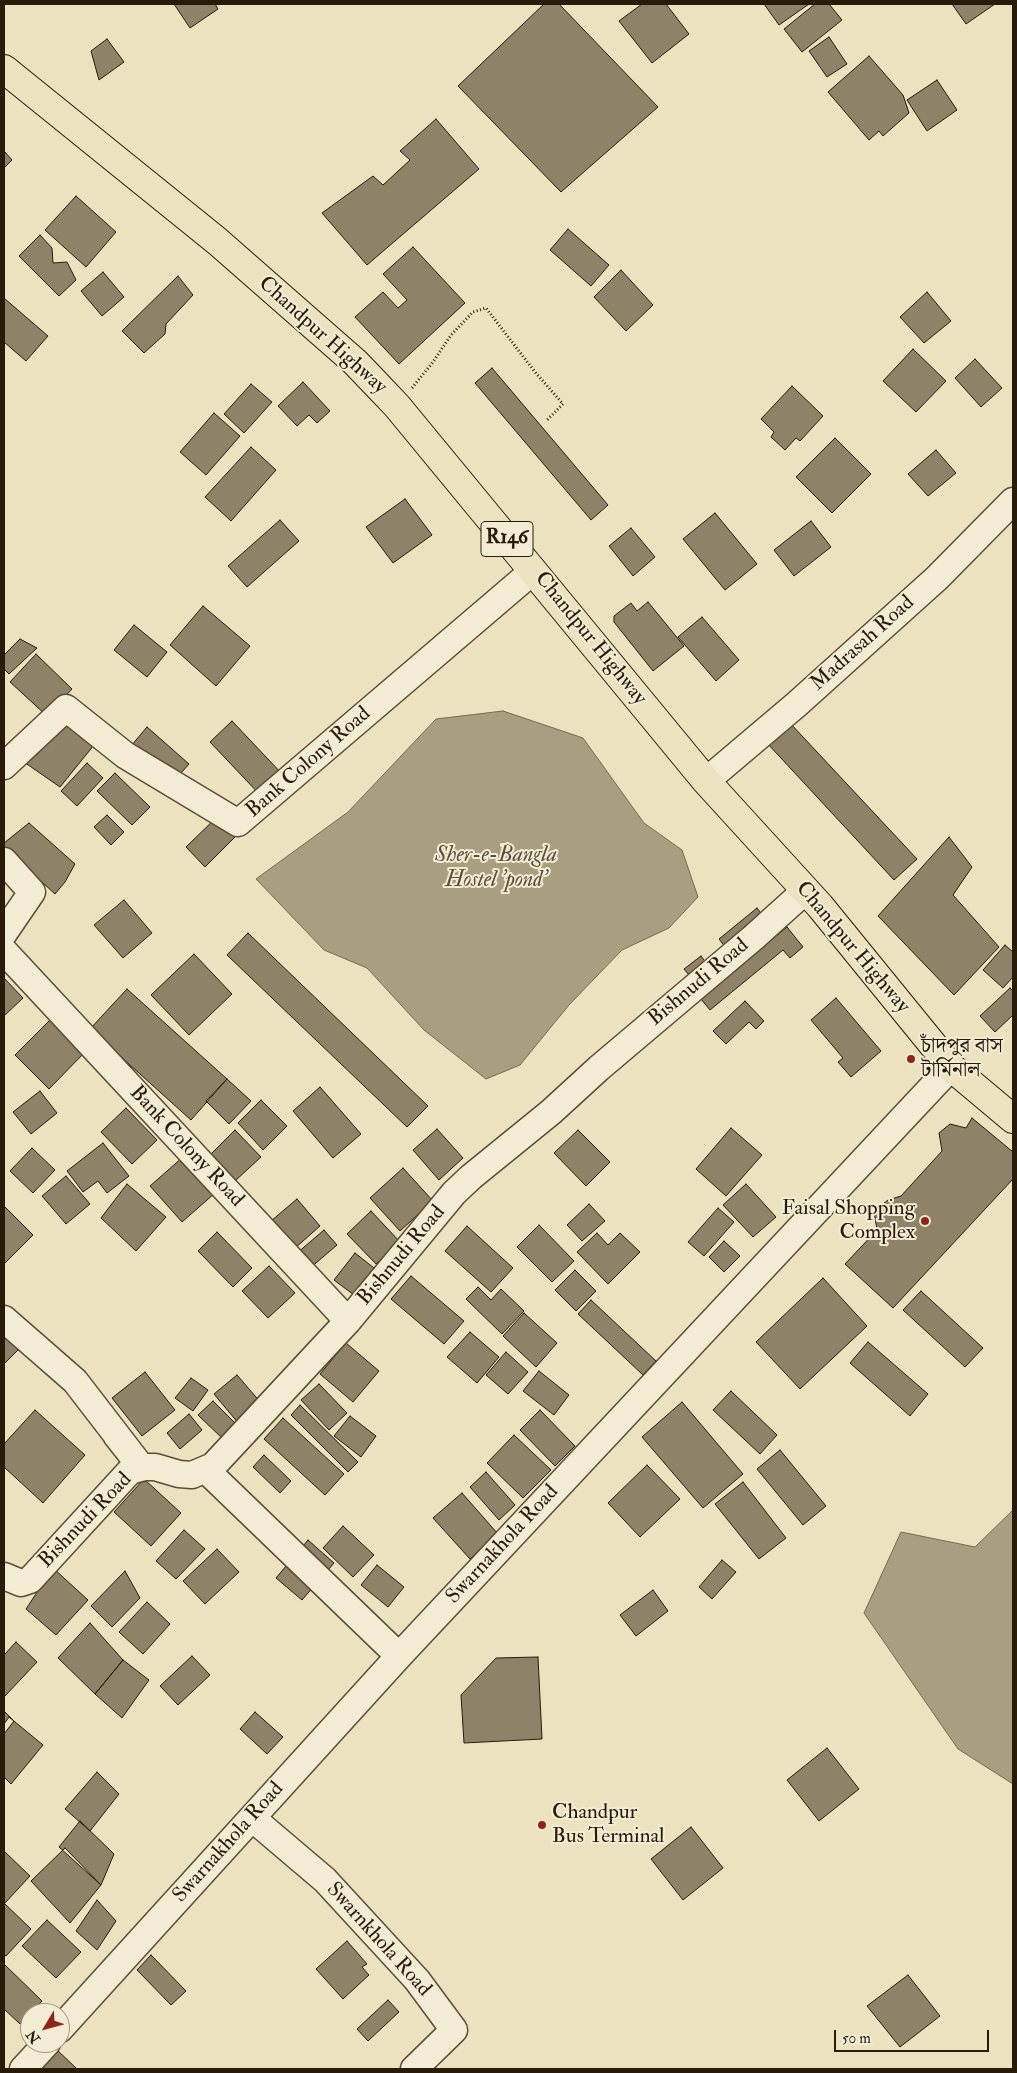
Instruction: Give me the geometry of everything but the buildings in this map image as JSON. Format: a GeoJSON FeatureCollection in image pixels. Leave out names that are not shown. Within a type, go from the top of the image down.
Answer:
{"type":"FeatureCollection","features":[{"type":"Feature","properties":{"kind":"main road","name":"Chandpur Highway"},"geometry":{"type":"LineString","coordinates":[[4,69],[217,242],[355,362],[397,406],[706,781],[806,891],[951,1067],[1013,1119]]}},
{"type":"Feature","properties":{"kind":"street","name":"Madrasah Road"},"geometry":{"type":"LineString","coordinates":[[706,781],[797,704],[937,578],[1013,501]]}},
{"type":"Feature","properties":{"kind":"street","name":"Bank Colony Road"},"geometry":{"type":"LineString","coordinates":[[4,766],[66,708],[125,755],[238,824],[533,571]]}},
{"type":"Feature","properties":{"kind":"street"},"geometry":{"type":"LineString","coordinates":[[4,861],[32,892],[4,933]]}},
{"type":"Feature","properties":{"kind":"street","name":"Bishnudi Road"},"geometry":{"type":"LineString","coordinates":[[4,1576],[21,1584],[30,1580],[130,1471],[155,1467],[179,1474],[192,1475],[213,1466],[348,1320],[454,1194],[471,1177],[552,1112],[599,1068],[806,891]]}},
{"type":"Feature","properties":{"kind":"street","name":"Bank Colony Road"},"geometry":{"type":"LineString","coordinates":[[4,950],[348,1320]]}},
{"type":"Feature","properties":{"kind":"street","name":"Swarnakhola Road"},"geometry":{"type":"LineString","coordinates":[[70,2018],[399,1656],[951,1067]]}},
{"type":"Feature","properties":{"kind":"street"},"geometry":{"type":"LineString","coordinates":[[4,1320],[74,1381],[142,1468]]}},
{"type":"Feature","properties":{"kind":"street"},"geometry":{"type":"LineString","coordinates":[[116,1435],[142,1468]]}},
{"type":"Feature","properties":{"kind":"street"},"geometry":{"type":"LineString","coordinates":[[206,1470],[399,1656]]}},
{"type":"Feature","properties":{"kind":"street","name":"Swarnkhola Road"},"geometry":{"type":"LineString","coordinates":[[252,1818],[325,1880],[416,1980],[454,2030],[414,2069]]}},
{"type":"Feature","properties":{"kind":"street"},"geometry":{"type":"LineString","coordinates":[[23,2069],[38,2053]]}},
{"type":"Feature","properties":{"kind":"path"},"geometry":{"type":"LineString","coordinates":[[397,406],[433,362],[451,335],[473,312],[486,308],[536,372],[564,404],[547,420]]}},
{"type":"Feature","properties":{"kind":"water","name":"Sher-e-Bangla Hostel 'pond'"},"geometry":{"type":"Polygon","coordinates":[[[503,711],[583,738],[644,823],[682,850],[698,897],[669,928],[622,950],[569,1005],[520,1065],[486,1079],[424,1030],[367,968],[324,950],[256,879],[348,812],[436,719],[503,711]]]}},
{"type":"Feature","properties":{"kind":"water"},"geometry":{"type":"Polygon","coordinates":[[[1013,1510],[1013,1784],[958,1749],[864,1613],[901,1532],[975,1547],[1013,1510]]]}},
{"type":"Feature","properties":{"kind":"place","name":"চাঁদপুর বাস টার্মিনাল"},"geometry":{"type":"Point","coordinates":[911,1059]}},
{"type":"Feature","properties":{"kind":"place","name":"Faisal Shopping Complex"},"geometry":{"type":"Point","coordinates":[925,1221]}},
{"type":"Feature","properties":{"kind":"place","name":"Chandpur Bus Terminal"},"geometry":{"type":"Point","coordinates":[542,1825]}}]}
